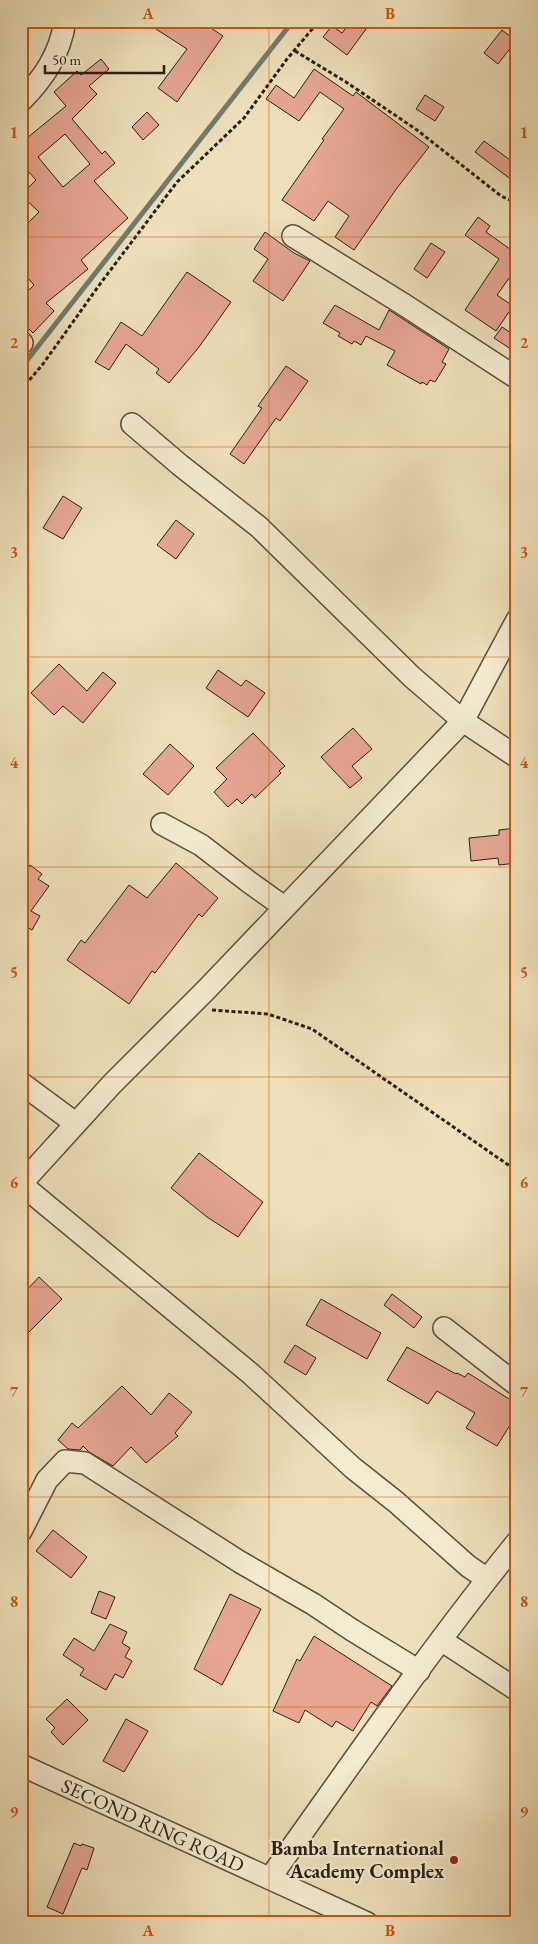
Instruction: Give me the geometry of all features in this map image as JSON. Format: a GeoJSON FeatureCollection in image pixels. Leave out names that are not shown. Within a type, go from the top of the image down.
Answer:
{"type":"FeatureCollection","features":[{"type":"Feature","properties":{"kind":"street"},"geometry":{"type":"LineString","coordinates":[[21,101],[39,82],[50,66],[62,38],[65,21]]}},
{"type":"Feature","properties":{"kind":"street"},"geometry":{"type":"LineString","coordinates":[[292,236],[403,304],[517,378]]}},
{"type":"Feature","properties":{"kind":"street"},"geometry":{"type":"LineString","coordinates":[[132,424],[180,465],[259,527],[412,677],[463,721],[517,757]]}},
{"type":"Feature","properties":{"kind":"street"},"geometry":{"type":"LineString","coordinates":[[487,1579],[468,1566],[396,1502],[352,1468],[251,1374],[21,1184],[75,1123],[236,959],[463,721],[517,620]]}},
{"type":"Feature","properties":{"kind":"street"},"geometry":{"type":"LineString","coordinates":[[162,824],[201,845],[284,907]]}},
{"type":"Feature","properties":{"kind":"street"},"geometry":{"type":"LineString","coordinates":[[21,1083],[75,1123]]}},
{"type":"Feature","properties":{"kind":"street"},"geometry":{"type":"LineString","coordinates":[[444,1328],[517,1385]]}},
{"type":"Feature","properties":{"kind":"street"},"geometry":{"type":"LineString","coordinates":[[21,1531],[47,1480],[65,1461],[85,1463],[240,1562],[313,1604],[419,1671]]}},
{"type":"Feature","properties":{"kind":"street"},"geometry":{"type":"LineString","coordinates":[[270,1878],[419,1671],[487,1579],[517,1542]]}},
{"type":"Feature","properties":{"kind":"street"},"geometry":{"type":"LineString","coordinates":[[442,1640],[517,1690]]}},
{"type":"Feature","properties":{"kind":"street","name":"SECOND RING ROAD"},"geometry":{"type":"LineString","coordinates":[[21,1765],[367,1923]]}},
{"type":"Feature","properties":{"kind":"path"},"geometry":{"type":"LineString","coordinates":[[21,390],[43,364],[100,284],[178,182],[244,118],[319,21]]}},
{"type":"Feature","properties":{"kind":"path"},"geometry":{"type":"LineString","coordinates":[[295,51],[346,82],[417,130],[501,196],[517,203]]}},
{"type":"Feature","properties":{"kind":"path"},"geometry":{"type":"LineString","coordinates":[[186,1009],[268,1014],[312,1029],[517,1171]]}},
{"type":"Feature","properties":{"kind":"building"},"geometry":{"type":"Polygon","coordinates":[[[162,21],[200,21],[223,36],[177,102],[158,88],[187,49],[156,29],[162,21]]]}},
{"type":"Feature","properties":{"kind":"building"},"geometry":{"type":"Polygon","coordinates":[[[351,21],[372,21],[347,55],[323,37],[332,26],[342,33],[351,21]]]}},
{"type":"Feature","properties":{"kind":"building"},"geometry":{"type":"Polygon","coordinates":[[[502,30],[516,41],[498,64],[484,53],[502,30]]]}},
{"type":"Feature","properties":{"kind":"building"},"geometry":{"type":"Polygon","coordinates":[[[101,59],[109,69],[89,86],[97,94],[72,119],[102,154],[105,151],[115,163],[94,181],[128,218],[81,260],[88,269],[46,303],[54,311],[33,333],[21,321],[21,298],[34,285],[21,270],[21,230],[39,212],[21,195],[36,180],[21,163],[21,143],[66,106],[54,92],[77,71],[81,75],[101,59]],[[65,134],[38,157],[63,187],[90,164],[65,134]]]}},
{"type":"Feature","properties":{"kind":"building"},"geometry":{"type":"Polygon","coordinates":[[[314,69],[353,96],[356,92],[429,147],[397,188],[354,250],[335,237],[349,216],[328,201],[314,221],[282,200],[344,109],[320,92],[299,121],[266,99],[276,85],[294,98],[314,69]]]}},
{"type":"Feature","properties":{"kind":"building"},"geometry":{"type":"Polygon","coordinates":[[[425,95],[444,107],[435,121],[416,109],[425,95]]]}},
{"type":"Feature","properties":{"kind":"building"},"geometry":{"type":"Polygon","coordinates":[[[147,112],[159,125],[143,140],[132,127],[147,112]]]}},
{"type":"Feature","properties":{"kind":"building"},"geometry":{"type":"Polygon","coordinates":[[[484,141],[517,165],[517,184],[475,152],[484,141]]]}},
{"type":"Feature","properties":{"kind":"building"},"geometry":{"type":"Polygon","coordinates":[[[478,217],[490,226],[486,232],[517,254],[517,267],[497,295],[513,306],[496,331],[465,310],[499,259],[465,235],[478,217]]]}},
{"type":"Feature","properties":{"kind":"building"},"geometry":{"type":"Polygon","coordinates":[[[265,232],[294,253],[310,261],[283,301],[253,281],[268,259],[254,249],[265,232]]]}},
{"type":"Feature","properties":{"kind":"building"},"geometry":{"type":"Polygon","coordinates":[[[431,243],[445,252],[427,278],[414,269],[431,243]]]}},
{"type":"Feature","properties":{"kind":"building"},"geometry":{"type":"Polygon","coordinates":[[[187,272],[231,302],[199,347],[169,383],[156,373],[159,369],[126,344],[109,370],[95,362],[121,322],[142,336],[187,272]]]}},
{"type":"Feature","properties":{"kind":"building"},"geometry":{"type":"Polygon","coordinates":[[[335,305],[379,330],[389,310],[449,349],[442,362],[446,364],[435,382],[430,380],[427,385],[422,382],[421,384],[387,365],[395,351],[366,336],[361,345],[354,341],[352,344],[338,336],[340,333],[323,323],[335,305]]]}},
{"type":"Feature","properties":{"kind":"building"},"geometry":{"type":"Polygon","coordinates":[[[502,327],[517,337],[517,353],[494,338],[502,327]]]}},
{"type":"Feature","properties":{"kind":"building"},"geometry":{"type":"Polygon","coordinates":[[[286,366],[308,381],[280,421],[276,418],[244,464],[230,454],[262,408],[258,406],[286,366]]]}},
{"type":"Feature","properties":{"kind":"building"},"geometry":{"type":"Polygon","coordinates":[[[63,496],[82,508],[63,539],[43,528],[63,496]]]}},
{"type":"Feature","properties":{"kind":"building"},"geometry":{"type":"Polygon","coordinates":[[[176,520],[194,534],[176,559],[157,545],[176,520]]]}},
{"type":"Feature","properties":{"kind":"building"},"geometry":{"type":"Polygon","coordinates":[[[59,664],[87,691],[103,672],[116,683],[83,723],[63,706],[54,715],[31,693],[59,664]]]}},
{"type":"Feature","properties":{"kind":"building"},"geometry":{"type":"Polygon","coordinates":[[[218,670],[241,686],[246,680],[265,693],[248,717],[206,688],[218,670]]]}},
{"type":"Feature","properties":{"kind":"building"},"geometry":{"type":"Polygon","coordinates":[[[353,728],[372,749],[352,766],[362,778],[350,788],[321,757],[353,728]]]}},
{"type":"Feature","properties":{"kind":"building"},"geometry":{"type":"Polygon","coordinates":[[[253,733],[285,766],[279,771],[281,773],[255,798],[252,794],[242,804],[237,799],[228,807],[214,792],[227,779],[216,768],[253,733]]]}},
{"type":"Feature","properties":{"kind":"building"},"geometry":{"type":"Polygon","coordinates":[[[170,744],[194,766],[168,795],[143,774],[170,744]]]}},
{"type":"Feature","properties":{"kind":"building"},"geometry":{"type":"Polygon","coordinates":[[[517,828],[517,863],[499,865],[498,858],[471,861],[469,838],[499,835],[499,830],[517,828]]]}},
{"type":"Feature","properties":{"kind":"building"},"geometry":{"type":"Polygon","coordinates":[[[176,863],[218,898],[202,917],[199,914],[155,973],[152,971],[129,1004],[67,960],[81,940],[85,943],[129,885],[147,898],[176,863]]]}},
{"type":"Feature","properties":{"kind":"building"},"geometry":{"type":"Polygon","coordinates":[[[30,865],[42,874],[38,879],[49,886],[31,911],[40,916],[32,930],[21,924],[21,866],[27,870],[30,865]]]}},
{"type":"Feature","properties":{"kind":"building"},"geometry":{"type":"Polygon","coordinates":[[[199,1153],[263,1202],[238,1237],[207,1217],[171,1188],[199,1153]]]}},
{"type":"Feature","properties":{"kind":"building"},"geometry":{"type":"Polygon","coordinates":[[[39,1277],[62,1299],[21,1340],[21,1296],[39,1277]]]}},
{"type":"Feature","properties":{"kind":"building"},"geometry":{"type":"Polygon","coordinates":[[[392,1294],[422,1317],[414,1328],[384,1305],[392,1294]]]}},
{"type":"Feature","properties":{"kind":"building"},"geometry":{"type":"Polygon","coordinates":[[[321,1299],[381,1333],[367,1359],[306,1325],[321,1299]]]}},
{"type":"Feature","properties":{"kind":"building"},"geometry":{"type":"Polygon","coordinates":[[[295,1345],[316,1358],[306,1375],[284,1362],[295,1345]]]}},
{"type":"Feature","properties":{"kind":"building"},"geometry":{"type":"Polygon","coordinates":[[[407,1347],[456,1374],[465,1377],[468,1373],[517,1404],[517,1414],[497,1446],[466,1428],[475,1413],[437,1391],[428,1404],[387,1380],[407,1347]]]}},
{"type":"Feature","properties":{"kind":"building"},"geometry":{"type":"Polygon","coordinates":[[[122,1386],[151,1415],[169,1393],[192,1412],[175,1433],[178,1436],[146,1463],[131,1447],[113,1466],[89,1452],[83,1446],[80,1450],[68,1449],[58,1440],[72,1423],[78,1428],[122,1386]]]}},
{"type":"Feature","properties":{"kind":"building"},"geometry":{"type":"Polygon","coordinates":[[[53,1530],[87,1557],[71,1578],[36,1551],[53,1530]]]}},
{"type":"Feature","properties":{"kind":"building"},"geometry":{"type":"Polygon","coordinates":[[[99,1591],[115,1597],[106,1619],[91,1613],[99,1591]]]}},
{"type":"Feature","properties":{"kind":"building"},"geometry":{"type":"Polygon","coordinates":[[[230,1594],[261,1609],[222,1685],[194,1669],[230,1594]]]}},
{"type":"Feature","properties":{"kind":"building"},"geometry":{"type":"Polygon","coordinates":[[[110,1624],[127,1632],[122,1643],[130,1648],[125,1657],[132,1661],[123,1678],[115,1674],[106,1690],[80,1675],[84,1669],[63,1655],[74,1638],[94,1651],[110,1624]]]}},
{"type":"Feature","properties":{"kind":"building"},"geometry":{"type":"Polygon","coordinates":[[[314,1636],[392,1686],[377,1706],[371,1702],[353,1731],[336,1721],[332,1727],[305,1710],[299,1723],[273,1711],[297,1659],[300,1661],[314,1636]]]}},
{"type":"Feature","properties":{"kind":"building"},"geometry":{"type":"Polygon","coordinates":[[[67,1699],[88,1720],[63,1745],[51,1732],[55,1728],[46,1719],[67,1699]]]}},
{"type":"Feature","properties":{"kind":"building"},"geometry":{"type":"Polygon","coordinates":[[[126,1719],[148,1731],[124,1772],[103,1761],[126,1719]]]}},
{"type":"Feature","properties":{"kind":"building"},"geometry":{"type":"Polygon","coordinates":[[[74,1843],[94,1848],[87,1870],[82,1868],[63,1914],[47,1907],[74,1843]]]}},
{"type":"Feature","properties":{"kind":"waterway"},"geometry":{"type":"LineString","coordinates":[[21,368],[293,21]]}},
{"type":"Feature","properties":{"kind":"place","name":"Bamba International Academy Complex"},"geometry":{"type":"Point","coordinates":[454,1860]}}]}
